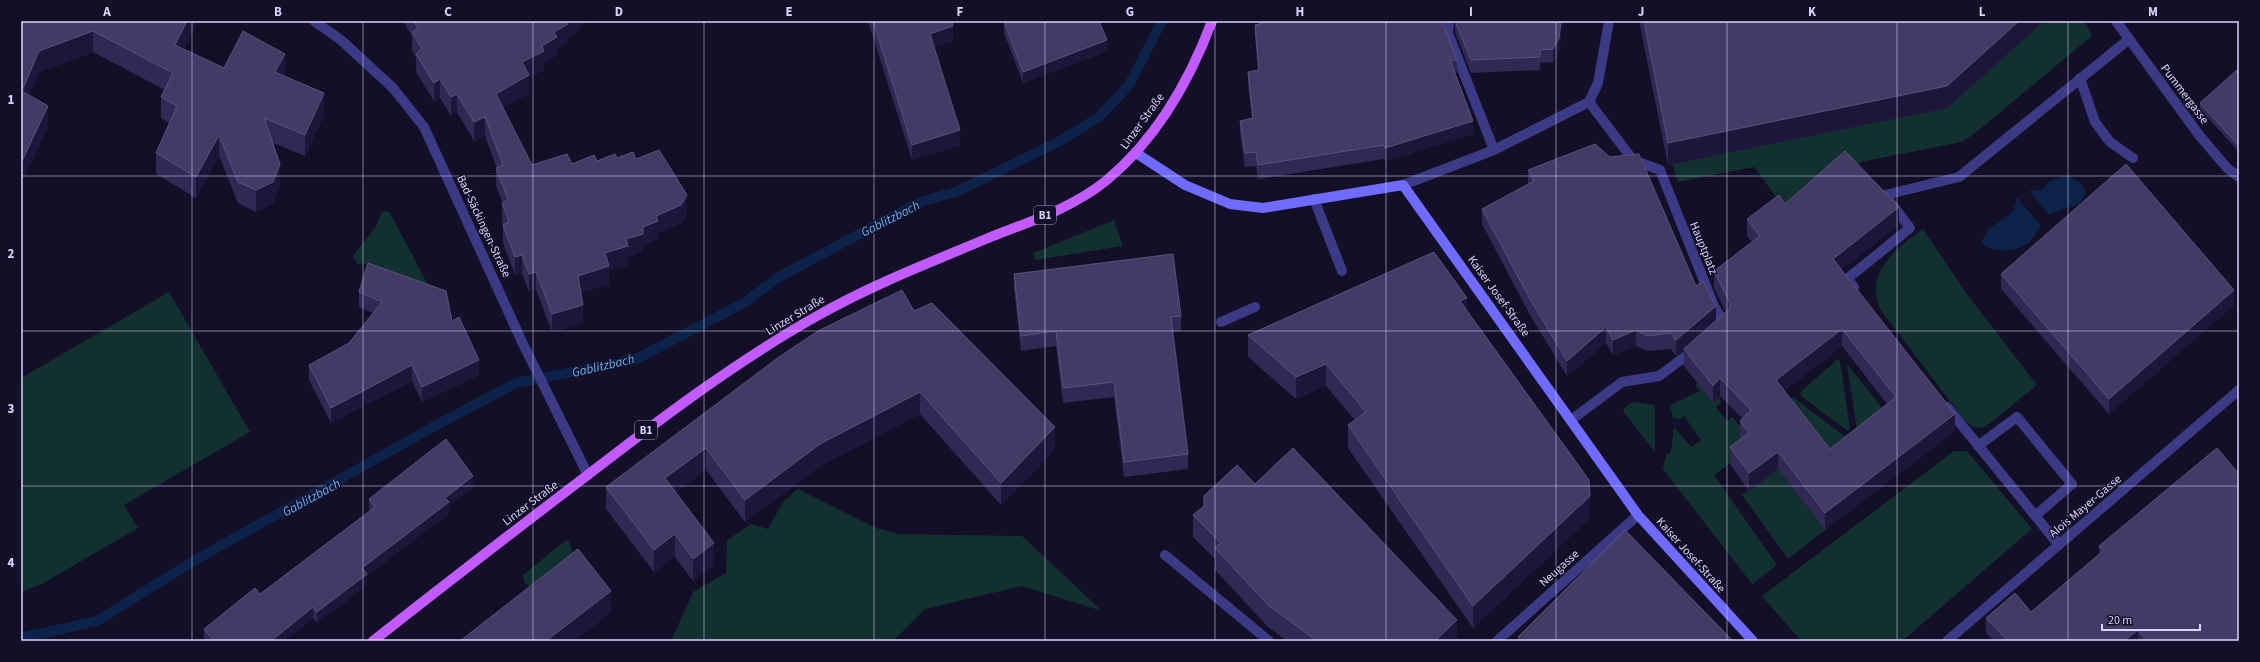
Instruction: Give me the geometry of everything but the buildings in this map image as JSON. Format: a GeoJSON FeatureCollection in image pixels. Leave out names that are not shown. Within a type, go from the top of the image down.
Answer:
{"type":"FeatureCollection","features":[{"type":"Feature","properties":{"kind":"main road","name":"Linzer Straße"},"geometry":{"type":"LineString","coordinates":[[373,641],[676,407],[817,316],[943,257],[1075,201],[1095,189],[1136,153],[1169,108],[1191,70],[1212,21]]}},
{"type":"Feature","properties":{"kind":"main road"},"geometry":{"type":"LineString","coordinates":[[1136,153],[1185,185],[1230,204],[1263,208],[1404,185]]}},
{"type":"Feature","properties":{"kind":"main road","name":"Kaiser Josef-Straße"},"geometry":{"type":"LineString","coordinates":[[1404,185],[1638,515],[1753,641]]}},
{"type":"Feature","properties":{"kind":"street","name":"Bad-Säckingen-Straße"},"geometry":{"type":"LineString","coordinates":[[314,21],[341,40],[393,88],[424,126],[523,344],[588,475]]}},
{"type":"Feature","properties":{"kind":"street"},"geometry":{"type":"LineString","coordinates":[[1449,21],[1448,33],[1494,150]]}},
{"type":"Feature","properties":{"kind":"street"},"geometry":{"type":"LineString","coordinates":[[1404,185],[1494,150],[1589,102],[1598,83],[1609,21]]}},
{"type":"Feature","properties":{"kind":"street","name":"Pummergasse"},"geometry":{"type":"LineString","coordinates":[[2116,21],[2128,40],[2199,136],[2227,168],[2239,177]]}},
{"type":"Feature","properties":{"kind":"street"},"geometry":{"type":"LineString","coordinates":[[1861,297],[1847,279],[1910,228],[1884,195],[1923,187],[1959,177],[2128,40]]}},
{"type":"Feature","properties":{"kind":"street"},"geometry":{"type":"LineString","coordinates":[[2080,78],[2095,122],[2110,142],[2133,158]]}},
{"type":"Feature","properties":{"kind":"street","name":"Hauptplatz"},"geometry":{"type":"LineString","coordinates":[[1589,102],[1633,160],[1660,170],[1714,306],[1724,323],[1713,332]]}},
{"type":"Feature","properties":{"kind":"street"},"geometry":{"type":"LineString","coordinates":[[1314,200],[1342,272]]}},
{"type":"Feature","properties":{"kind":"street"},"geometry":{"type":"LineString","coordinates":[[1221,322],[1255,307]]}},
{"type":"Feature","properties":{"kind":"street"},"geometry":{"type":"LineString","coordinates":[[1571,420],[1622,382],[1659,376],[1686,357],[1702,342]]}},
{"type":"Feature","properties":{"kind":"street","name":"Alois Mayer-Gasse"},"geometry":{"type":"LineString","coordinates":[[1947,641],[2239,390]]}},
{"type":"Feature","properties":{"kind":"street"},"geometry":{"type":"LineString","coordinates":[[1942,402],[2060,545]]}},
{"type":"Feature","properties":{"kind":"street"},"geometry":{"type":"LineString","coordinates":[[1978,446],[2017,417],[2072,484],[2035,516]]}},
{"type":"Feature","properties":{"kind":"street","name":"Neugasse"},"geometry":{"type":"LineString","coordinates":[[1497,641],[1638,515]]}},
{"type":"Feature","properties":{"kind":"street"},"geometry":{"type":"LineString","coordinates":[[1165,555],[1269,641]]}},
{"type":"Feature","properties":{"kind":"green space"},"geometry":{"type":"Polygon","coordinates":[[[2044,21],[2085,21],[2092,36],[1974,134],[1962,142],[1865,161],[1845,168],[1812,246],[1754,167],[1678,182],[1672,164],[1947,108],[2044,21]]]}},
{"type":"Feature","properties":{"kind":"green space"},"geometry":{"type":"Polygon","coordinates":[[[389,211],[428,285],[371,265],[357,264],[353,256],[375,228],[382,212],[389,211]]]}},
{"type":"Feature","properties":{"kind":"green space"},"geometry":{"type":"Polygon","coordinates":[[[1114,220],[1123,246],[1035,260],[1033,253],[1114,220]]]}},
{"type":"Feature","properties":{"kind":"green space"},"geometry":{"type":"Polygon","coordinates":[[[1923,229],[1966,293],[2037,385],[1984,428],[1974,427],[1965,421],[1880,309],[1876,296],[1876,284],[1885,263],[1893,253],[1923,229]]]}},
{"type":"Feature","properties":{"kind":"green space"},"geometry":{"type":"Polygon","coordinates":[[[169,292],[250,432],[124,505],[138,528],[42,584],[21,592],[21,378],[169,292]]]}},
{"type":"Feature","properties":{"kind":"green space"},"geometry":{"type":"Polygon","coordinates":[[[1837,360],[1840,361],[1850,428],[1848,431],[1801,396],[1800,392],[1837,360]]]}},
{"type":"Feature","properties":{"kind":"green space"},"geometry":{"type":"Polygon","coordinates":[[[1847,364],[1887,414],[1858,437],[1847,364]]]}},
{"type":"Feature","properties":{"kind":"green space"},"geometry":{"type":"Polygon","coordinates":[[[1704,378],[1722,402],[1716,407],[1727,421],[1733,417],[1754,446],[1714,475],[1777,565],[1752,584],[1663,469],[1666,455],[1671,452],[1674,427],[1691,447],[1701,440],[1684,416],[1680,419],[1673,418],[1670,405],[1700,391],[1695,385],[1704,378]]]}},
{"type":"Feature","properties":{"kind":"green space"},"geometry":{"type":"Polygon","coordinates":[[[1793,397],[1852,442],[1832,457],[1788,401],[1793,397]]]}},
{"type":"Feature","properties":{"kind":"green space"},"geometry":{"type":"Polygon","coordinates":[[[1634,402],[1655,405],[1655,452],[1623,411],[1627,405],[1634,402]]]}},
{"type":"Feature","properties":{"kind":"green space"},"geometry":{"type":"Polygon","coordinates":[[[1954,451],[1967,451],[2032,529],[1902,641],[1801,641],[1762,596],[1954,451]]]}},
{"type":"Feature","properties":{"kind":"green space"},"geometry":{"type":"Polygon","coordinates":[[[1778,469],[1825,530],[1788,559],[1742,495],[1778,469]]]}},
{"type":"Feature","properties":{"kind":"green space"},"geometry":{"type":"Polygon","coordinates":[[[798,489],[876,528],[899,534],[1022,536],[1102,611],[1022,586],[925,609],[893,641],[671,641],[693,592],[726,573],[727,540],[751,524],[768,529],[783,502],[798,489]]]}},
{"type":"Feature","properties":{"kind":"green space"},"geometry":{"type":"Polygon","coordinates":[[[566,540],[569,542],[579,571],[542,600],[524,581],[523,575],[566,540]]]}},
{"type":"Feature","properties":{"kind":"water"},"geometry":{"type":"Polygon","coordinates":[[[2067,176],[2079,182],[2085,190],[2086,193],[2080,203],[2051,214],[2044,221],[2033,238],[2021,247],[2009,250],[1996,250],[1991,249],[1982,243],[1987,231],[2013,211],[2017,197],[2030,191],[2043,189],[2049,181],[2067,176]]]}},
{"type":"Feature","properties":{"kind":"pier"},"geometry":{"type":"Polygon","coordinates":[[[2028,190],[2051,217],[2043,223],[2042,227],[2016,196],[2028,190]]]}},
{"type":"Feature","properties":{"kind":"waterway","name":"Gablitzbach"},"geometry":{"type":"LineString","coordinates":[[21,638],[97,621],[197,559],[433,427],[516,383],[634,360],[744,303],[777,278],[878,224],[923,201],[956,192],[1060,141],[1099,117],[1129,85],[1162,21]]}}]}
